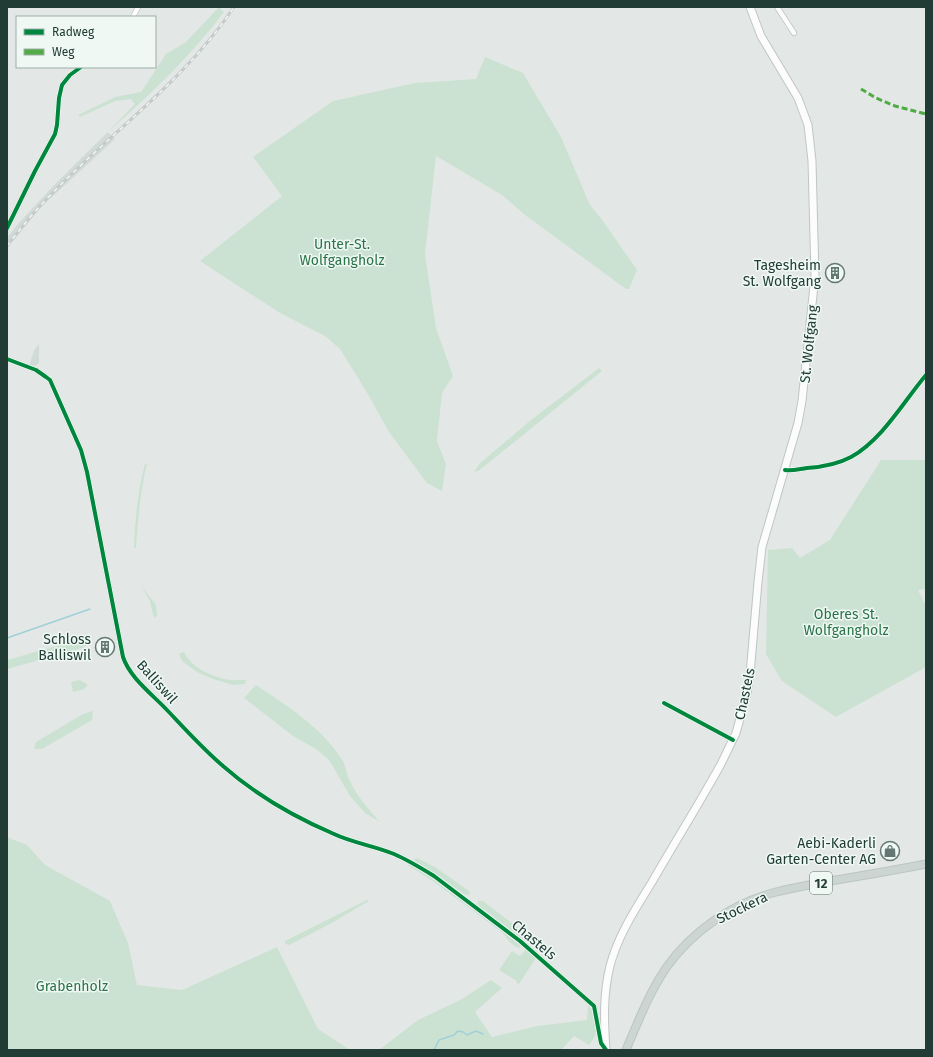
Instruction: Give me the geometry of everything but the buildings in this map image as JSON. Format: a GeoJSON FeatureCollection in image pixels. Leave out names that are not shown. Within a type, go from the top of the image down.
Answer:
{"type":"FeatureCollection","features":[{"type":"Feature","properties":{"kind":"main road","name":"St. Wolfgang"},"geometry":{"type":"LineString","coordinates":[[750,7],[761,36],[798,98],[806,115],[810,133],[813,173],[815,276],[802,401],[796,434],[765,534],[759,569]]}},
{"type":"Feature","properties":{"kind":"main road","name":"Chastels"},"geometry":{"type":"LineString","coordinates":[[606,1050],[604,1018],[605,992],[610,966],[619,941],[632,914],[718,770],[733,740],[742,713],[749,685],[759,569]]}},
{"type":"Feature","properties":{"kind":"main road","name":"Stockera"},"geometry":{"type":"LineString","coordinates":[[626,1050],[652,993],[667,966],[690,940],[703,928],[721,916],[750,901],[777,892],[926,864]]}},
{"type":"Feature","properties":{"kind":"street"},"geometry":{"type":"LineString","coordinates":[[134,16],[138,7]]}},
{"type":"Feature","properties":{"kind":"street"},"geometry":{"type":"LineString","coordinates":[[777,7],[794,33]]}},
{"type":"Feature","properties":{"kind":"street"},"geometry":{"type":"LineString","coordinates":[[7,228],[37,166],[55,134],[62,85],[70,75],[80,68]]}},
{"type":"Feature","properties":{"kind":"street","name":"Balliswil"},"geometry":{"type":"LineString","coordinates":[[7,359],[36,370],[50,380],[81,450],[87,472],[123,656],[132,674],[205,750],[232,774],[257,793],[315,826],[354,842],[395,854],[420,867]]}},
{"type":"Feature","properties":{"kind":"street"},"geometry":{"type":"LineString","coordinates":[[853,456],[869,444],[883,429],[926,374]]}},
{"type":"Feature","properties":{"kind":"street"},"geometry":{"type":"LineString","coordinates":[[785,470],[791,471],[815,468],[853,456],[862,455]]}},
{"type":"Feature","properties":{"kind":"street"},"geometry":{"type":"LineString","coordinates":[[664,703],[733,740]]}},
{"type":"Feature","properties":{"kind":"street","name":"Chastels"},"geometry":{"type":"LineString","coordinates":[[420,867],[520,941],[594,1006],[601,1043],[606,1050]]}},
{"type":"Feature","properties":{"kind":"shaded area"},"geometry":{"type":"Polygon","coordinates":[[[108,132],[115,139],[41,207],[7,248],[7,238],[17,225],[57,182],[108,132]]]}},
{"type":"Feature","properties":{"kind":"shaded area"},"geometry":{"type":"Polygon","coordinates":[[[39,344],[39,363],[34,367],[29,366],[34,351],[39,344]]]}},
{"type":"Feature","properties":{"kind":"green space"},"geometry":{"type":"Polygon","coordinates":[[[219,7],[224,12],[184,60],[108,132],[135,104],[131,99],[115,101],[80,117],[78,115],[115,97],[141,92],[166,54],[186,42],[219,7]]]}},
{"type":"Feature","properties":{"kind":"green space","name":"Unter-St. Wolfgangholz"},"geometry":{"type":"Polygon","coordinates":[[[485,57],[523,73],[561,137],[590,205],[637,270],[629,289],[626,289],[525,215],[502,195],[436,156],[425,254],[436,328],[453,376],[442,393],[437,441],[446,464],[442,491],[427,483],[389,432],[340,349],[325,336],[280,313],[200,261],[282,196],[253,157],[333,101],[415,83],[476,79],[485,57]]]}},
{"type":"Feature","properties":{"kind":"green space"},"geometry":{"type":"Polygon","coordinates":[[[599,368],[602,371],[486,465],[474,472],[480,463],[531,420],[599,368]]]}},
{"type":"Feature","properties":{"kind":"green space","name":"Oberes St. Wolfgangholz"},"geometry":{"type":"Polygon","coordinates":[[[881,460],[926,460],[926,589],[918,590],[926,606],[926,667],[836,717],[782,681],[766,654],[768,550],[792,548],[800,558],[830,540],[881,460]]]}},
{"type":"Feature","properties":{"kind":"green space"},"geometry":{"type":"Polygon","coordinates":[[[145,464],[147,464],[141,495],[136,548],[134,548],[137,505],[145,464]]]}},
{"type":"Feature","properties":{"kind":"green space"},"geometry":{"type":"Polygon","coordinates":[[[141,586],[156,605],[157,615],[155,618],[150,601],[141,586]]]}},
{"type":"Feature","properties":{"kind":"green space"},"geometry":{"type":"Polygon","coordinates":[[[81,639],[88,644],[82,648],[7,669],[7,660],[81,639]]]}},
{"type":"Feature","properties":{"kind":"green space"},"geometry":{"type":"Polygon","coordinates":[[[184,652],[192,663],[204,671],[224,679],[246,680],[245,684],[233,685],[197,672],[182,661],[179,654],[184,652]]]}},
{"type":"Feature","properties":{"kind":"green space"},"geometry":{"type":"Polygon","coordinates":[[[80,680],[88,685],[84,689],[73,692],[71,682],[80,680]]]}},
{"type":"Feature","properties":{"kind":"green space"},"geometry":{"type":"Polygon","coordinates":[[[256,685],[302,717],[333,747],[342,760],[351,784],[366,806],[380,822],[365,813],[350,796],[329,760],[316,749],[293,736],[244,698],[256,685]]]}},
{"type":"Feature","properties":{"kind":"green space"},"geometry":{"type":"Polygon","coordinates":[[[93,711],[92,720],[42,749],[34,749],[36,742],[83,714],[93,711]]]}},
{"type":"Feature","properties":{"kind":"green space","name":"Grabenholz"},"geometry":{"type":"Polygon","coordinates":[[[7,837],[27,845],[45,865],[110,901],[128,943],[137,985],[182,990],[277,947],[318,1029],[350,1050],[7,1050],[7,837]]]}},
{"type":"Feature","properties":{"kind":"green space"},"geometry":{"type":"Polygon","coordinates":[[[417,858],[435,867],[469,891],[470,895],[466,895],[416,862],[414,859],[417,858]]]}},
{"type":"Feature","properties":{"kind":"green space"},"geometry":{"type":"Polygon","coordinates":[[[409,864],[438,882],[480,912],[520,944],[520,948],[512,944],[503,933],[430,879],[407,865],[409,864]]]}},
{"type":"Feature","properties":{"kind":"green space"},"geometry":{"type":"Polygon","coordinates":[[[367,900],[369,901],[330,924],[289,945],[285,944],[285,941],[367,900]]]}},
{"type":"Feature","properties":{"kind":"green space"},"geometry":{"type":"Polygon","coordinates":[[[478,901],[483,901],[527,935],[526,939],[523,939],[478,905],[478,901]]]}},
{"type":"Feature","properties":{"kind":"green space"},"geometry":{"type":"Polygon","coordinates":[[[526,949],[536,958],[519,984],[516,983],[517,981],[499,970],[512,951],[520,956],[526,949]]]}},
{"type":"Feature","properties":{"kind":"green space"},"geometry":{"type":"Polygon","coordinates":[[[491,980],[502,988],[475,1012],[492,1037],[537,1026],[587,1020],[588,1005],[597,1025],[597,1030],[593,1040],[589,1045],[574,1036],[561,1050],[379,1050],[418,1020],[462,999],[491,980]]]}},
{"type":"Feature","properties":{"kind":"waterway"},"geometry":{"type":"LineString","coordinates":[[7,638],[90,609]]}},
{"type":"Feature","properties":{"kind":"waterway"},"geometry":{"type":"LineString","coordinates":[[433,1050],[439,1040],[454,1035],[458,1031],[467,1035],[476,1031],[483,1034]]}},
{"type":"Feature","properties":{"kind":"railway"},"geometry":{"type":"LineString","coordinates":[[7,246],[36,211],[64,181],[141,110],[191,61],[234,7]]}},
{"type":"Feature","properties":{"kind":"marked path"},"geometry":{"type":"LineString","coordinates":[[861,89],[876,98],[895,106],[926,114]]}},
{"type":"Feature","properties":{"kind":"cycle path"},"geometry":{"type":"LineString","coordinates":[[7,228],[55,134],[62,85],[70,75],[80,68]]}},
{"type":"Feature","properties":{"kind":"cycle path"},"geometry":{"type":"LineString","coordinates":[[7,359],[36,370],[50,380],[81,450],[87,472],[123,657],[126,665],[136,679],[194,739],[236,777],[262,796],[290,813],[341,837],[394,854],[414,864],[434,876],[520,941],[594,1006],[601,1043],[606,1050]]}},
{"type":"Feature","properties":{"kind":"cycle path"},"geometry":{"type":"LineString","coordinates":[[785,470],[818,467],[835,463],[851,457],[862,450],[883,430],[926,375]]}},
{"type":"Feature","properties":{"kind":"cycle path"},"geometry":{"type":"LineString","coordinates":[[664,703],[733,740]]}},
{"type":"Feature","properties":{"kind":"place","name":"Tagesheim St. Wolfgang"},"geometry":{"type":"Point","coordinates":[835,273]}},
{"type":"Feature","properties":{"kind":"place","name":"Schloss Balliswil"},"geometry":{"type":"Point","coordinates":[105,647]}},
{"type":"Feature","properties":{"kind":"place","name":"Aebi-Kaderli Garten-Center AG"},"geometry":{"type":"Point","coordinates":[890,851]}}]}
